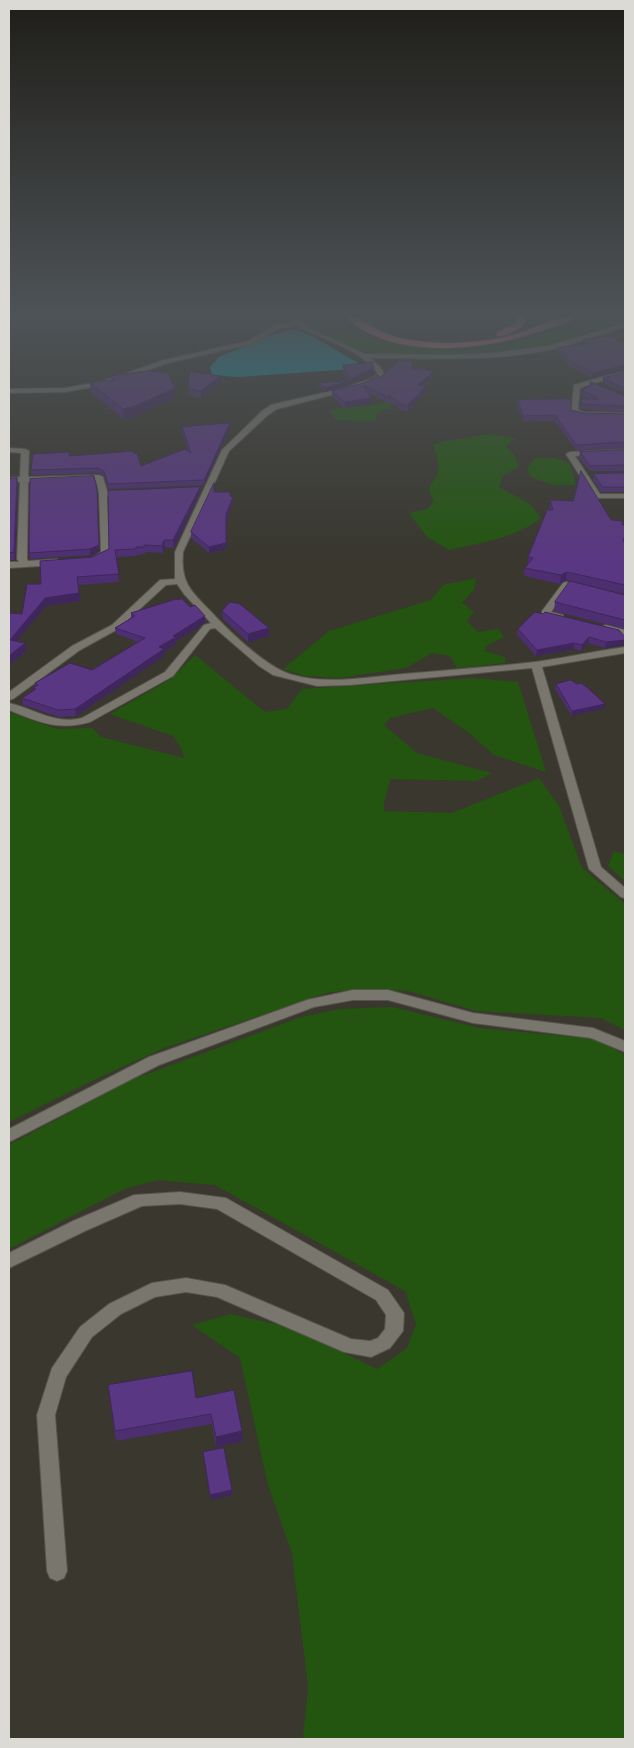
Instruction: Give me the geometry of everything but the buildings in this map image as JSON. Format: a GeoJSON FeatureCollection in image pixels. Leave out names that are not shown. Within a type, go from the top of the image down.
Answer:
{"type":"FeatureCollection","features":[{"type":"Feature","properties":{"kind":"street"},"geometry":{"type":"LineString","coordinates":[[310,398],[286,403],[264,413],[226,450],[202,489],[178,552],[180,582],[201,608],[217,624],[276,673],[317,683],[536,665],[625,650]]}},
{"type":"Feature","properties":{"kind":"street"},"geometry":{"type":"LineString","coordinates":[[575,398],[574,411],[583,414],[625,415]]}},
{"type":"Feature","properties":{"kind":"street"},"geometry":{"type":"LineString","coordinates":[[9,450],[25,451],[22,559],[25,564]]}},
{"type":"Feature","properties":{"kind":"street"},"geometry":{"type":"LineString","coordinates":[[625,451],[570,454],[589,476],[597,496],[625,496]]}},
{"type":"Feature","properties":{"kind":"street"},"geometry":{"type":"LineString","coordinates":[[9,480],[99,477],[103,494],[106,553],[93,560],[84,560]]}},
{"type":"Feature","properties":{"kind":"street"},"geometry":{"type":"LineString","coordinates":[[103,494],[131,492]]}},
{"type":"Feature","properties":{"kind":"street"},"geometry":{"type":"LineString","coordinates":[[9,565],[64,562]]}},
{"type":"Feature","properties":{"kind":"street"},"geometry":{"type":"LineString","coordinates":[[9,697],[76,648],[115,627],[164,582],[180,582]]}},
{"type":"Feature","properties":{"kind":"street"},"geometry":{"type":"LineString","coordinates":[[572,620],[545,613],[566,585],[592,591]]}},
{"type":"Feature","properties":{"kind":"street"},"geometry":{"type":"LineString","coordinates":[[9,706],[60,724],[74,724],[86,720],[169,674],[206,627],[217,624]]}},
{"type":"Feature","properties":{"kind":"street"},"geometry":{"type":"LineString","coordinates":[[599,626],[625,633]]}},
{"type":"Feature","properties":{"kind":"street"},"geometry":{"type":"LineString","coordinates":[[536,665],[595,868],[625,894]]}},
{"type":"Feature","properties":{"kind":"street"},"geometry":{"type":"LineString","coordinates":[[9,1136],[154,1061],[312,1003],[353,996],[388,995],[473,1018],[593,1033],[625,1046]]}},
{"type":"Feature","properties":{"kind":"street"},"geometry":{"type":"LineString","coordinates":[[9,1261],[78,1226],[140,1200],[180,1198],[220,1203],[382,1295],[395,1313],[394,1331],[384,1343],[371,1349],[350,1347],[218,1290],[186,1285],[152,1290],[115,1309],[86,1332],[58,1374],[46,1415],[57,1571]]}},
{"type":"Feature","properties":{"kind":"green space"},"geometry":{"type":"Polygon","coordinates":[[[388,401],[395,404],[377,414],[375,421],[361,422],[335,419],[329,410],[374,404],[388,401]]]}},
{"type":"Feature","properties":{"kind":"green space"},"geometry":{"type":"Polygon","coordinates":[[[491,434],[516,439],[506,446],[514,455],[519,467],[503,475],[499,487],[530,504],[541,518],[509,535],[449,550],[427,537],[409,513],[427,509],[434,501],[430,485],[438,473],[438,466],[433,445],[445,441],[491,434]]]}},
{"type":"Feature","properties":{"kind":"green space"},"geometry":{"type":"Polygon","coordinates":[[[535,458],[554,458],[569,463],[576,485],[553,485],[531,477],[527,468],[535,458]]]}},
{"type":"Feature","properties":{"kind":"green space"},"geometry":{"type":"Polygon","coordinates":[[[476,578],[474,589],[462,603],[474,612],[467,621],[478,632],[498,629],[504,637],[486,646],[485,651],[505,657],[505,663],[457,668],[450,656],[432,653],[406,668],[339,678],[305,676],[283,669],[329,631],[431,600],[443,585],[476,578]]]}},
{"type":"Feature","properties":{"kind":"green space"},"geometry":{"type":"Polygon","coordinates":[[[195,655],[265,712],[287,709],[302,689],[474,678],[518,682],[546,772],[494,755],[469,733],[433,708],[390,718],[384,725],[417,753],[492,773],[476,781],[390,779],[384,811],[452,813],[539,778],[559,806],[582,868],[625,904],[625,1030],[601,1018],[476,1011],[408,991],[368,989],[330,992],[164,1048],[9,1122],[9,712],[57,729],[92,728],[101,737],[184,758],[181,748],[173,736],[110,714],[171,679],[195,655]]]}},
{"type":"Feature","properties":{"kind":"green space"},"geometry":{"type":"Polygon","coordinates":[[[614,851],[625,854],[625,881],[608,866],[614,851]]]}},
{"type":"Feature","properties":{"kind":"green space"},"geometry":{"type":"Polygon","coordinates":[[[392,1007],[480,1028],[596,1039],[625,1055],[625,1739],[303,1739],[308,1687],[292,1553],[268,1485],[240,1358],[192,1325],[230,1314],[289,1327],[377,1369],[407,1348],[416,1324],[405,1291],[215,1185],[157,1180],[124,1189],[9,1249],[9,1145],[131,1080],[301,1017],[340,1009],[392,1007]]]}}]}
